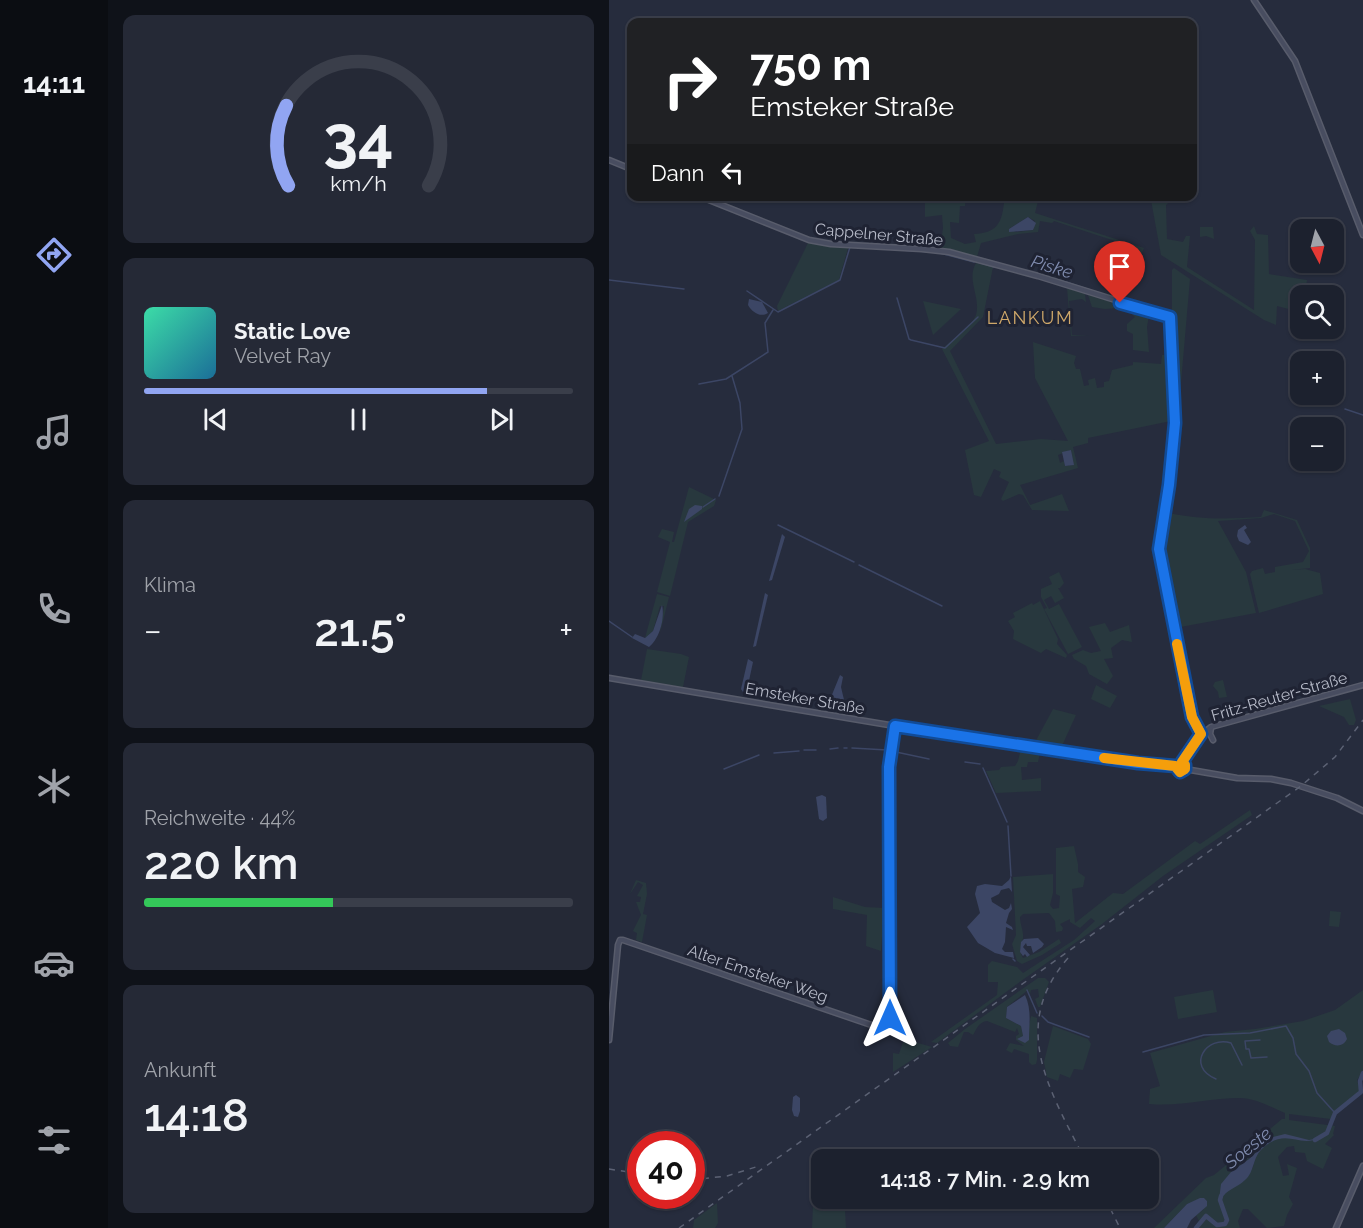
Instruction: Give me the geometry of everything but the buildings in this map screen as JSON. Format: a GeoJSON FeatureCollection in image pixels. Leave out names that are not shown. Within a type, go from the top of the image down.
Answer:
{"type":"FeatureCollection","features":[{"type":"Feature","properties":{"kind":"street"},"geometry":{"type":"LineString","coordinates":[[1254,0],[1295,61],[1363,235]]}},
{"type":"Feature","properties":{"kind":"street"},"geometry":{"type":"LineString","coordinates":[[609,160],[627,167]]}},
{"type":"Feature","properties":{"kind":"street","name":"Cappelner Straße"},"geometry":{"type":"LineString","coordinates":[[712,201],[809,240],[949,252],[1038,276],[1170,317],[1175,423],[1169,485],[1159,549],[1195,725],[1201,734]]}},
{"type":"Feature","properties":{"kind":"street","name":"Emsteker Straße"},"geometry":{"type":"LineString","coordinates":[[609,678],[895,726],[1138,763],[1175,766],[1180,772],[1185,769],[1237,778],[1271,779],[1337,798],[1363,811]]}},
{"type":"Feature","properties":{"kind":"street","name":"Fritz-Reuter-Straße"},"geometry":{"type":"LineString","coordinates":[[1182,762],[1201,734],[1212,726],[1363,685]]}},
{"type":"Feature","properties":{"kind":"street"},"geometry":{"type":"LineString","coordinates":[[1195,725],[1212,726],[1210,734],[1213,740]]}},
{"type":"Feature","properties":{"kind":"street","name":"Alter Emsteker Weg"},"geometry":{"type":"LineString","coordinates":[[609,1040],[620,940],[883,1029],[889,1029],[891,1025],[889,767],[895,726]]}},
{"type":"Feature","properties":{"kind":"street"},"geometry":{"type":"LineString","coordinates":[[1175,766],[1178,762],[1182,762],[1185,769]]}},
{"type":"Feature","properties":{"kind":"street"},"geometry":{"type":"LineString","coordinates":[[1336,1228],[1363,1166]]}},
{"type":"Feature","properties":{"kind":"shaded area"},"geometry":{"type":"Polygon","coordinates":[[[925,201],[966,201],[965,206],[960,206],[959,223],[950,222],[951,238],[965,244],[976,242],[974,234],[988,232],[997,226],[1002,216],[1004,202],[997,201],[1038,201],[1035,213],[1144,248],[1138,273],[1136,273],[1140,253],[1137,252],[1133,258],[1128,257],[1127,251],[1118,251],[1119,272],[1115,241],[1054,221],[1052,223],[1040,221],[1038,232],[1018,234],[981,243],[977,257],[940,249],[942,215],[925,217],[925,201]],[[1028,217],[1009,229],[1016,232],[1033,230],[1035,221],[1028,217]]]}},
{"type":"Feature","properties":{"kind":"shaded area"},"geometry":{"type":"Polygon","coordinates":[[[1151,201],[1170,201],[1166,205],[1167,239],[1183,242],[1186,236],[1190,236],[1187,267],[1254,310],[1255,240],[1250,231],[1254,226],[1257,234],[1268,235],[1269,274],[1307,280],[1306,285],[1290,285],[1290,309],[1277,306],[1276,325],[1264,320],[1161,255],[1151,201]]]}},
{"type":"Feature","properties":{"kind":"shaded area"},"geometry":{"type":"Polygon","coordinates":[[[1200,227],[1213,227],[1214,239],[1206,236],[1200,237],[1200,227]]]}},
{"type":"Feature","properties":{"kind":"shaded area"},"geometry":{"type":"Polygon","coordinates":[[[808,243],[848,248],[839,280],[778,311],[777,306],[808,243]]]}},
{"type":"Feature","properties":{"kind":"shaded area"},"geometry":{"type":"Polygon","coordinates":[[[976,263],[993,267],[983,317],[950,351],[996,444],[1041,439],[1068,441],[1035,378],[1033,342],[1076,356],[1074,363],[1076,369],[1080,369],[1084,386],[1089,385],[1088,380],[1095,378],[1097,388],[1104,387],[1104,382],[1109,381],[1112,370],[1133,365],[1133,362],[1161,364],[1162,355],[1169,355],[1171,421],[1088,438],[1088,443],[1073,447],[1078,468],[1020,485],[1030,505],[1062,494],[1069,511],[1032,510],[1023,495],[1019,494],[1003,501],[1001,499],[1009,482],[999,477],[1001,472],[994,469],[981,497],[974,495],[965,450],[989,441],[942,349],[966,328],[976,315],[977,302],[972,276],[976,263]],[[1071,450],[1058,455],[1060,463],[1064,461],[1065,466],[1073,465],[1071,450]]]}},
{"type":"Feature","properties":{"kind":"shaded area"},"geometry":{"type":"Polygon","coordinates":[[[1174,268],[1190,279],[1179,406],[1177,407],[1172,315],[1172,270],[1174,268]]]}},
{"type":"Feature","properties":{"kind":"shaded area"},"geometry":{"type":"Polygon","coordinates":[[[1067,288],[1085,294],[1086,302],[1082,299],[1069,301],[1072,335],[1089,335],[1071,336],[1067,288]]]}},
{"type":"Feature","properties":{"kind":"shaded area"},"geometry":{"type":"Polygon","coordinates":[[[1088,295],[1118,304],[1118,308],[1092,307],[1088,295]]]}},
{"type":"Feature","properties":{"kind":"shaded area"},"geometry":{"type":"Polygon","coordinates":[[[923,301],[961,309],[933,335],[923,301]]]}},
{"type":"Feature","properties":{"kind":"shaded area"},"geometry":{"type":"Polygon","coordinates":[[[1121,305],[1149,315],[1147,327],[1149,352],[1133,350],[1133,334],[1127,331],[1127,324],[1135,317],[1121,310],[1121,305]]]}},
{"type":"Feature","properties":{"kind":"shaded area"},"geometry":{"type":"Polygon","coordinates":[[[689,487],[716,500],[714,506],[688,522],[670,596],[657,592],[670,542],[658,537],[662,529],[674,532],[672,542],[674,542],[689,487]]]}},
{"type":"Feature","properties":{"kind":"shaded area"},"geometry":{"type":"Polygon","coordinates":[[[1264,510],[1297,520],[1310,548],[1310,568],[1291,570],[1305,569],[1320,573],[1323,594],[1259,613],[1250,574],[1252,571],[1263,568],[1265,574],[1275,572],[1275,567],[1303,562],[1309,551],[1295,521],[1274,514],[1261,518],[1218,521],[1246,572],[1256,613],[1175,628],[1162,548],[1167,515],[1169,513],[1204,518],[1249,518],[1261,517],[1264,510]]]}},
{"type":"Feature","properties":{"kind":"shaded area"},"geometry":{"type":"Polygon","coordinates":[[[1059,572],[1064,583],[1058,588],[1064,598],[1055,603],[1051,596],[1044,600],[1049,609],[1059,604],[1082,647],[1068,654],[1044,609],[1047,608],[1041,597],[1041,589],[1052,584],[1049,577],[1059,572]]]}},
{"type":"Feature","properties":{"kind":"shaded area"},"geometry":{"type":"Polygon","coordinates":[[[657,594],[669,597],[660,633],[664,606],[660,606],[653,631],[645,638],[657,594]]]}},
{"type":"Feature","properties":{"kind":"shaded area"},"geometry":{"type":"Polygon","coordinates":[[[1040,601],[1058,639],[1057,644],[1067,655],[1066,658],[1046,649],[1041,653],[1013,639],[1014,631],[1008,621],[1015,617],[1013,613],[1040,601]]]}},
{"type":"Feature","properties":{"kind":"shaded area"},"geometry":{"type":"Polygon","coordinates":[[[1105,623],[1110,632],[1129,625],[1132,642],[1122,640],[1111,648],[1113,658],[1104,659],[1113,676],[1107,684],[1089,674],[1086,666],[1074,659],[1072,655],[1083,650],[1091,653],[1101,651],[1089,627],[1105,623]]]}},
{"type":"Feature","properties":{"kind":"shaded area"},"geometry":{"type":"Polygon","coordinates":[[[647,649],[689,657],[683,687],[641,680],[647,649]]]}},
{"type":"Feature","properties":{"kind":"shaded area"},"geometry":{"type":"Polygon","coordinates":[[[1223,680],[1227,697],[1219,698],[1213,686],[1215,682],[1223,680]]]}},
{"type":"Feature","properties":{"kind":"shaded area"},"geometry":{"type":"Polygon","coordinates":[[[1096,685],[1117,696],[1110,708],[1091,699],[1096,685]]]}},
{"type":"Feature","properties":{"kind":"shaded area"},"geometry":{"type":"Polygon","coordinates":[[[1350,699],[1356,720],[1354,725],[1349,725],[1344,717],[1319,706],[1350,699]]]}},
{"type":"Feature","properties":{"kind":"shaded area"},"geometry":{"type":"Polygon","coordinates":[[[1053,709],[1076,715],[1061,748],[1033,746],[1053,709]]]}},
{"type":"Feature","properties":{"kind":"shaded area"},"geometry":{"type":"Polygon","coordinates":[[[1021,748],[1051,752],[1051,755],[1040,753],[1038,762],[1028,762],[1027,767],[1021,767],[1022,780],[1041,778],[1041,791],[996,793],[986,771],[1015,766],[1021,748]]]}},
{"type":"Feature","properties":{"kind":"shaded area"},"geometry":{"type":"Polygon","coordinates":[[[1250,810],[1252,815],[1163,876],[1102,924],[937,1043],[931,1042],[997,995],[998,982],[988,982],[988,965],[992,961],[1017,967],[1023,973],[1074,940],[1095,921],[1091,918],[1080,928],[1070,922],[1070,919],[1060,924],[1062,931],[1056,932],[1055,921],[1049,913],[1023,914],[1020,917],[1023,958],[1039,952],[1059,939],[1061,943],[1022,964],[1017,961],[1012,944],[1016,935],[1013,877],[1053,874],[1053,893],[1050,905],[1053,909],[1059,908],[1060,896],[1056,894],[1056,848],[1074,846],[1078,872],[1085,877],[1083,887],[1072,889],[1075,923],[1113,893],[1123,894],[1195,841],[1200,844],[1250,810]]]}},
{"type":"Feature","properties":{"kind":"shaded area"},"geometry":{"type":"Polygon","coordinates":[[[636,880],[646,883],[647,894],[643,914],[647,915],[642,942],[636,940],[637,933],[633,931],[641,915],[636,902],[640,902],[641,897],[637,896],[643,885],[638,882],[630,894],[636,880]]]}},
{"type":"Feature","properties":{"kind":"shaded area"},"geometry":{"type":"Polygon","coordinates":[[[833,897],[865,907],[884,908],[881,951],[866,946],[867,915],[833,909],[833,897]]]}},
{"type":"Feature","properties":{"kind":"shaded area"},"geometry":{"type":"Polygon","coordinates":[[[1330,911],[1341,912],[1339,927],[1329,926],[1330,911]]]}},
{"type":"Feature","properties":{"kind":"shaded area"},"geometry":{"type":"Polygon","coordinates":[[[1038,978],[1045,978],[1049,982],[1040,1007],[1035,999],[1039,997],[1038,989],[1031,990],[1030,994],[1028,990],[1007,1007],[1006,1018],[1021,1026],[1023,1036],[1029,1040],[1031,1016],[1037,1018],[1036,1064],[1032,1065],[1029,1062],[1029,1054],[1014,1049],[1012,1053],[1006,1050],[1010,1043],[1024,1046],[1016,1040],[1019,1034],[1017,1028],[1015,1032],[987,1021],[980,1024],[973,1035],[964,1032],[958,1047],[950,1046],[948,1043],[965,1029],[1038,978]]]}},
{"type":"Feature","properties":{"kind":"shaded area"},"geometry":{"type":"Polygon","coordinates":[[[1213,990],[1217,1012],[1178,1019],[1174,997],[1213,990]]]}},
{"type":"Feature","properties":{"kind":"shaded area"},"geometry":{"type":"Polygon","coordinates":[[[1363,990],[1363,1071],[1357,1080],[1360,1091],[1331,1119],[1289,1114],[1289,1120],[1335,1126],[1334,1135],[1325,1144],[1332,1148],[1323,1169],[1307,1161],[1305,1153],[1295,1152],[1294,1146],[1287,1147],[1278,1157],[1283,1176],[1289,1175],[1287,1164],[1297,1168],[1289,1197],[1293,1204],[1284,1226],[1267,1228],[1248,1209],[1243,1209],[1238,1221],[1240,1228],[1194,1228],[1199,1221],[1196,1215],[1203,1210],[1207,1201],[1204,1198],[1187,1204],[1164,1228],[1154,1228],[1206,1178],[1214,1175],[1282,1119],[1285,1119],[1285,1113],[1246,1098],[1149,1104],[1150,1089],[1160,1086],[1150,1053],[1225,1032],[1303,1021],[1335,1010],[1363,990]],[[1254,1155],[1231,1172],[1224,1192],[1250,1173],[1254,1155]]]}},
{"type":"Feature","properties":{"kind":"shaded area"},"geometry":{"type":"Polygon","coordinates":[[[1053,1026],[1088,1039],[1091,1044],[1083,1070],[1074,1069],[1070,1078],[1060,1074],[1058,1081],[1047,1077],[1044,1062],[1053,1026]]]}},
{"type":"Feature","properties":{"kind":"shaded area"},"geometry":{"type":"Polygon","coordinates":[[[904,1039],[932,1047],[893,1072],[893,1053],[899,1054],[904,1039]]]}},
{"type":"Feature","properties":{"kind":"shaded area"},"geometry":{"type":"Polygon","coordinates":[[[717,1203],[718,1223],[715,1228],[693,1228],[694,1220],[717,1203]]]}},
{"type":"Feature","properties":{"kind":"shaded area"},"geometry":{"type":"Polygon","coordinates":[[[813,1209],[845,1209],[846,1228],[812,1228],[813,1209]]]}},
{"type":"Feature","properties":{"kind":"water"},"geometry":{"type":"Polygon","coordinates":[[[1028,217],[1036,223],[1033,230],[1009,232],[1009,229],[1028,217]]]}},
{"type":"Feature","properties":{"kind":"water"},"geometry":{"type":"Polygon","coordinates":[[[749,299],[762,302],[768,313],[759,315],[754,312],[748,305],[749,299]]]}},
{"type":"Feature","properties":{"kind":"water"},"geometry":{"type":"Polygon","coordinates":[[[1071,450],[1074,465],[1065,466],[1062,452],[1071,450]]]}},
{"type":"Feature","properties":{"kind":"water"},"geometry":{"type":"Polygon","coordinates":[[[695,505],[702,506],[702,509],[684,522],[689,509],[695,505]]]}},
{"type":"Feature","properties":{"kind":"water"},"geometry":{"type":"Polygon","coordinates":[[[1245,525],[1247,528],[1244,530],[1251,542],[1248,545],[1239,541],[1237,536],[1238,530],[1245,525]]]}},
{"type":"Feature","properties":{"kind":"water"},"geometry":{"type":"Polygon","coordinates":[[[782,534],[785,537],[772,580],[769,581],[782,534]]]}},
{"type":"Feature","properties":{"kind":"water"},"geometry":{"type":"Polygon","coordinates":[[[765,593],[768,595],[756,646],[753,647],[765,593]]]}},
{"type":"Feature","properties":{"kind":"water"},"geometry":{"type":"Polygon","coordinates":[[[662,605],[661,628],[653,643],[649,647],[632,638],[635,634],[645,638],[653,631],[662,605]]]}},
{"type":"Feature","properties":{"kind":"water"},"geometry":{"type":"Polygon","coordinates":[[[748,659],[753,662],[747,690],[743,692],[741,689],[748,659]]]}},
{"type":"Feature","properties":{"kind":"water"},"geometry":{"type":"Polygon","coordinates":[[[840,675],[843,677],[841,687],[845,704],[841,707],[834,703],[830,705],[829,702],[840,675]]]}},
{"type":"Feature","properties":{"kind":"water"},"geometry":{"type":"Polygon","coordinates":[[[822,795],[826,797],[827,818],[823,821],[819,819],[816,797],[822,795]]]}},
{"type":"Feature","properties":{"kind":"water"},"geometry":{"type":"Polygon","coordinates":[[[1011,876],[1012,892],[1009,888],[1001,890],[999,894],[991,898],[992,902],[1005,910],[1011,903],[1012,909],[1006,923],[1013,930],[1006,927],[1002,949],[1005,952],[1013,952],[1014,958],[995,953],[978,943],[967,927],[980,913],[975,894],[977,886],[985,884],[1002,886],[1011,876]]]}},
{"type":"Feature","properties":{"kind":"water"},"geometry":{"type":"Polygon","coordinates":[[[1038,938],[1044,944],[1042,947],[1033,953],[1031,946],[1027,946],[1026,943],[1023,947],[1030,955],[1023,956],[1020,952],[1021,942],[1024,939],[1038,938]]]}},
{"type":"Feature","properties":{"kind":"water"},"geometry":{"type":"Polygon","coordinates":[[[1025,995],[1030,1017],[1029,1040],[1025,1043],[1017,1039],[1023,1036],[1021,1026],[1006,1018],[1007,1007],[1025,995]]]}},
{"type":"Feature","properties":{"kind":"water"},"geometry":{"type":"Polygon","coordinates":[[[1339,1029],[1345,1033],[1347,1039],[1341,1045],[1334,1045],[1329,1042],[1327,1036],[1331,1031],[1339,1029]]]}},
{"type":"Feature","properties":{"kind":"water"},"geometry":{"type":"Polygon","coordinates":[[[796,1095],[800,1098],[798,1117],[794,1116],[792,1110],[793,1097],[796,1095]]]}},
{"type":"Feature","properties":{"kind":"water"},"geometry":{"type":"Polygon","coordinates":[[[1285,1134],[1309,1140],[1320,1138],[1305,1141],[1286,1138],[1271,1142],[1259,1152],[1248,1177],[1219,1200],[1221,1184],[1231,1172],[1273,1137],[1285,1134]]]}},
{"type":"Feature","properties":{"kind":"water"},"geometry":{"type":"Polygon","coordinates":[[[1200,1198],[1207,1201],[1207,1206],[1191,1220],[1187,1228],[1164,1228],[1187,1204],[1200,1198]]]}},
{"type":"Feature","properties":{"kind":"waterway"},"geometry":{"type":"LineString","coordinates":[[766,225],[801,239]]}},
{"type":"Feature","properties":{"kind":"waterway"},"geometry":{"type":"LineString","coordinates":[[814,243],[824,245]]}},
{"type":"Feature","properties":{"kind":"waterway"},"geometry":{"type":"LineString","coordinates":[[747,291],[778,312],[840,280],[850,247]]}},
{"type":"Feature","properties":{"kind":"waterway"},"geometry":{"type":"LineString","coordinates":[[900,250],[931,252]]}},
{"type":"Feature","properties":{"kind":"waterway"},"geometry":{"type":"LineString","coordinates":[[936,252],[974,262]]}},
{"type":"Feature","properties":{"kind":"waterway","name":"Piske"},"geometry":{"type":"LineString","coordinates":[[980,258],[1118,299]]}},
{"type":"Feature","properties":{"kind":"waterway"},"geometry":{"type":"LineString","coordinates":[[977,262],[994,267]]}},
{"type":"Feature","properties":{"kind":"waterway"},"geometry":{"type":"LineString","coordinates":[[609,280],[684,289]]}},
{"type":"Feature","properties":{"kind":"waterway"},"geometry":{"type":"LineString","coordinates":[[897,298],[909,339],[945,348],[978,317]]}},
{"type":"Feature","properties":{"kind":"waterway"},"geometry":{"type":"LineString","coordinates":[[699,384],[726,379],[768,352],[765,323],[773,310]]}},
{"type":"Feature","properties":{"kind":"waterway","name":"Piske"},"geometry":{"type":"LineString","coordinates":[[1159,311],[1165,311]]}},
{"type":"Feature","properties":{"kind":"waterway"},"geometry":{"type":"LineString","coordinates":[[719,496],[742,429],[740,403],[732,376]]}},
{"type":"Feature","properties":{"kind":"waterway","name":"Piske"},"geometry":{"type":"LineString","coordinates":[[1345,409],[1363,415]]}},
{"type":"Feature","properties":{"kind":"waterway"},"geometry":{"type":"LineString","coordinates":[[703,507],[715,499]]}},
{"type":"Feature","properties":{"kind":"waterway"},"geometry":{"type":"LineString","coordinates":[[778,525],[854,562]]}},
{"type":"Feature","properties":{"kind":"waterway"},"geometry":{"type":"LineString","coordinates":[[859,565],[942,606]]}},
{"type":"Feature","properties":{"kind":"waterway"},"geometry":{"type":"LineString","coordinates":[[609,621],[632,637]]}},
{"type":"Feature","properties":{"kind":"waterway"},"geometry":{"type":"LineString","coordinates":[[830,749],[838,748]]}},
{"type":"Feature","properties":{"kind":"waterway"},"geometry":{"type":"LineString","coordinates":[[852,748],[887,750]]}},
{"type":"Feature","properties":{"kind":"waterway"},"geometry":{"type":"LineString","coordinates":[[804,750],[816,750]]}},
{"type":"Feature","properties":{"kind":"waterway"},"geometry":{"type":"LineString","coordinates":[[774,753],[799,751]]}},
{"type":"Feature","properties":{"kind":"waterway"},"geometry":{"type":"LineString","coordinates":[[896,752],[929,759]]}},
{"type":"Feature","properties":{"kind":"waterway"},"geometry":{"type":"LineString","coordinates":[[724,769],[759,755]]}},
{"type":"Feature","properties":{"kind":"waterway"},"geometry":{"type":"LineString","coordinates":[[965,762],[980,764]]}},
{"type":"Feature","properties":{"kind":"waterway"},"geometry":{"type":"LineString","coordinates":[[983,768],[1007,822]]}},
{"type":"Feature","properties":{"kind":"waterway"},"geometry":{"type":"LineString","coordinates":[[1008,826],[1011,876]]}},
{"type":"Feature","properties":{"kind":"waterway"},"geometry":{"type":"LineString","coordinates":[[1027,990],[1037,1013]]}},
{"type":"Feature","properties":{"kind":"waterway"},"geometry":{"type":"LineString","coordinates":[[1042,1016],[1048,1022],[1089,1037]]}},
{"type":"Feature","properties":{"kind":"waterway"},"geometry":{"type":"LineString","coordinates":[[1143,1052],[1204,1035],[1250,1033],[1286,1026],[1293,1038],[1296,1054],[1309,1071],[1317,1093],[1335,1113]]}},
{"type":"Feature","properties":{"kind":"waterway"},"geometry":{"type":"LineString","coordinates":[[1260,1040],[1245,1041],[1246,1049],[1249,1049],[1251,1058],[1267,1057]]}},
{"type":"Feature","properties":{"kind":"waterway"},"geometry":{"type":"LineString","coordinates":[[1216,1079],[1202,1067],[1201,1060],[1203,1053],[1214,1043],[1231,1043],[1242,1065]]}},
{"type":"Feature","properties":{"kind":"waterway","name":"Soeste"},"geometry":{"type":"LineString","coordinates":[[1315,1140],[1327,1133],[1335,1113],[1361,1092],[1360,1081],[1363,1073]]}},
{"type":"Feature","properties":{"kind":"waterway","name":"Soeste"},"geometry":{"type":"LineString","coordinates":[[1196,1228],[1206,1216],[1217,1225],[1225,1224],[1227,1220],[1220,1200],[1221,1196]]}},
{"type":"Feature","properties":{"kind":"railway"},"geometry":{"type":"LineString","coordinates":[[679,1228],[1301,786],[1335,757],[1363,720]]}},
{"type":"Feature","properties":{"kind":"railway"},"geometry":{"type":"LineString","coordinates":[[1068,958],[1050,984],[1041,1009],[1038,1034],[1041,1059],[1049,1084],[1080,1149]]}},
{"type":"Feature","properties":{"kind":"railway"},"geometry":{"type":"LineString","coordinates":[[705,1178],[727,1176],[759,1166]]}},
{"type":"Feature","properties":{"kind":"railway"},"geometry":{"type":"LineString","coordinates":[[609,1169],[627,1172]]}},
{"type":"Feature","properties":{"kind":"railway"},"geometry":{"type":"LineString","coordinates":[[1110,1209],[1120,1228]]}},
{"type":"Feature","properties":{"kind":"slow traffic"},"geometry":{"type":"LineString","coordinates":[[1104,758],[1175,766],[1180,772],[1185,769],[1182,762],[1201,734],[1192,717],[1177,644]]}},
{"type":"Feature","properties":{"kind":"district","name":"LANKUM"},"geometry":{"type":"Point","coordinates":[1030,318]}},
{"type":"Feature","properties":{"kind":"route"},"geometry":{"type":"LineString","coordinates":[[890,1018],[889,767],[895,726],[1138,763],[1175,766],[1180,772],[1185,769],[1182,762],[1201,734],[1192,717],[1159,549],[1169,485],[1175,423],[1170,317],[1120,303]]}}]}
